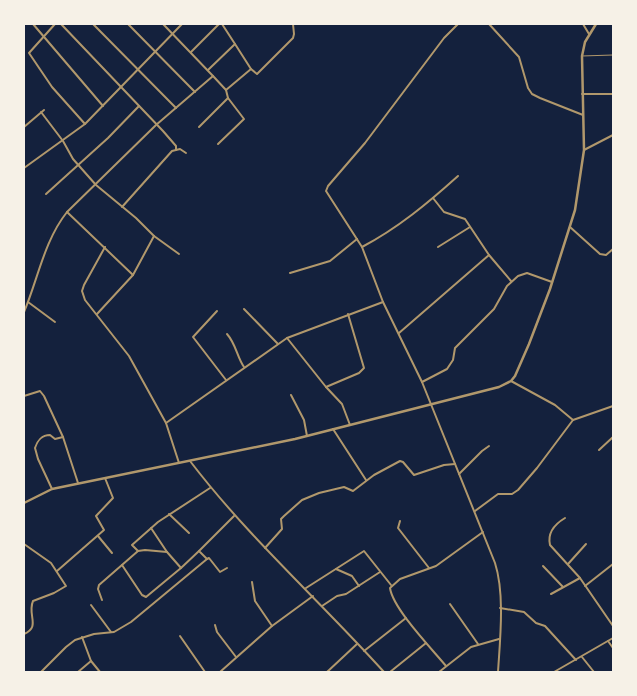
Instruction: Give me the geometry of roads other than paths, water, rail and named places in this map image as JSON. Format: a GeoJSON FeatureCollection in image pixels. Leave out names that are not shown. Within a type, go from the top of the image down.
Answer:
{"type":"FeatureCollection","features":[{"type":"Feature","properties":{"kind":"street"},"geometry":{"type":"LineString","coordinates":[[33,24],[44,35],[80,82],[103,106]]}},
{"type":"Feature","properties":{"kind":"street"},"geometry":{"type":"LineString","coordinates":[[55,24],[28,53],[52,87],[85,124]]}},
{"type":"Feature","properties":{"kind":"street"},"geometry":{"type":"LineString","coordinates":[[61,24],[176,146],[176,150]]}},
{"type":"Feature","properties":{"kind":"street"},"geometry":{"type":"LineString","coordinates":[[93,24],[176,108]]}},
{"type":"Feature","properties":{"kind":"street"},"geometry":{"type":"LineString","coordinates":[[128,24],[195,92]]}},
{"type":"Feature","properties":{"kind":"street"},"geometry":{"type":"LineString","coordinates":[[163,24],[226,90],[228,98],[244,119],[218,144]]}},
{"type":"Feature","properties":{"kind":"street"},"geometry":{"type":"LineString","coordinates":[[24,168],[85,124],[121,89],[155,51],[182,24]]}},
{"type":"Feature","properties":{"kind":"street"},"geometry":{"type":"LineString","coordinates":[[191,52],[219,24]]}},
{"type":"Feature","properties":{"kind":"street"},"geometry":{"type":"LineString","coordinates":[[222,24],[251,69],[257,74],[290,41],[294,34],[293,24]]}},
{"type":"Feature","properties":{"kind":"street"},"geometry":{"type":"LineString","coordinates":[[458,24],[439,44],[365,143],[326,189],[327,193],[362,247],[383,302],[422,382],[475,510],[499,574],[500,608],[498,672]]}},
{"type":"Feature","properties":{"kind":"street"},"geometry":{"type":"LineString","coordinates":[[489,24],[519,57],[524,68],[528,88],[532,94],[583,115]]}},
{"type":"Feature","properties":{"kind":"street"},"geometry":{"type":"LineString","coordinates":[[583,24],[589,34]]}},
{"type":"Feature","properties":{"kind":"street"},"geometry":{"type":"LineString","coordinates":[[24,502],[52,489],[307,436],[499,387],[511,381],[536,330],[570,227],[577,200],[584,150],[582,56],[589,34],[596,24]]}},
{"type":"Feature","properties":{"kind":"street"},"geometry":{"type":"LineString","coordinates":[[208,70],[235,44]]}},
{"type":"Feature","properties":{"kind":"street"},"geometry":{"type":"LineString","coordinates":[[226,90],[251,69]]}},
{"type":"Feature","properties":{"kind":"street"},"geometry":{"type":"LineString","coordinates":[[24,312],[46,250],[59,223],[67,212],[156,125],[213,76]]}},
{"type":"Feature","properties":{"kind":"street"},"geometry":{"type":"LineString","coordinates":[[582,94],[613,94]]}},
{"type":"Feature","properties":{"kind":"street"},"geometry":{"type":"LineString","coordinates":[[199,127],[228,98]]}},
{"type":"Feature","properties":{"kind":"street"},"geometry":{"type":"LineString","coordinates":[[46,194],[79,166],[139,106]]}},
{"type":"Feature","properties":{"kind":"street"},"geometry":{"type":"LineString","coordinates":[[24,127],[44,110]]}},
{"type":"Feature","properties":{"kind":"street"},"geometry":{"type":"LineString","coordinates":[[41,112],[63,141],[79,166],[96,185],[136,218],[154,236],[179,254]]}},
{"type":"Feature","properties":{"kind":"street"},"geometry":{"type":"LineString","coordinates":[[584,150],[613,135]]}},
{"type":"Feature","properties":{"kind":"street"},"geometry":{"type":"LineString","coordinates":[[122,207],[172,151],[180,150],[186,153]]}},
{"type":"Feature","properties":{"kind":"street"},"geometry":{"type":"LineString","coordinates":[[362,247],[386,233],[433,198],[458,176]]}},
{"type":"Feature","properties":{"kind":"street"},"geometry":{"type":"LineString","coordinates":[[433,198],[444,212],[465,219],[489,255],[511,281]]}},
{"type":"Feature","properties":{"kind":"street"},"geometry":{"type":"LineString","coordinates":[[67,212],[133,275]]}},
{"type":"Feature","properties":{"kind":"street"},"geometry":{"type":"LineString","coordinates":[[438,247],[470,227]]}},
{"type":"Feature","properties":{"kind":"street"},"geometry":{"type":"LineString","coordinates":[[570,227],[600,254],[606,255],[613,251]]}},
{"type":"Feature","properties":{"kind":"street"},"geometry":{"type":"LineString","coordinates":[[96,314],[133,275],[154,236]]}},
{"type":"Feature","properties":{"kind":"street"},"geometry":{"type":"LineString","coordinates":[[290,273],[330,261],[357,239]]}},
{"type":"Feature","properties":{"kind":"street"},"geometry":{"type":"LineString","coordinates":[[105,247],[84,284],[82,291],[85,300],[129,356],[166,423],[179,463]]}},
{"type":"Feature","properties":{"kind":"street"},"geometry":{"type":"LineString","coordinates":[[398,333],[489,255]]}},
{"type":"Feature","properties":{"kind":"street"},"geometry":{"type":"LineString","coordinates":[[422,382],[447,369],[453,360],[455,348],[494,309],[511,281],[524,273],[552,282]]}},
{"type":"Feature","properties":{"kind":"street"},"geometry":{"type":"LineString","coordinates":[[28,302],[55,322]]}},
{"type":"Feature","properties":{"kind":"street"},"geometry":{"type":"LineString","coordinates":[[166,423],[287,338],[383,302]]}},
{"type":"Feature","properties":{"kind":"street"},"geometry":{"type":"LineString","coordinates":[[244,309],[278,344]]}},
{"type":"Feature","properties":{"kind":"street"},"geometry":{"type":"LineString","coordinates":[[218,311],[193,337],[226,380]]}},
{"type":"Feature","properties":{"kind":"street"},"geometry":{"type":"LineString","coordinates":[[326,387],[359,372],[364,368],[348,314]]}},
{"type":"Feature","properties":{"kind":"street"},"geometry":{"type":"LineString","coordinates":[[228,334],[238,351],[240,362],[244,367]]}},
{"type":"Feature","properties":{"kind":"street"},"geometry":{"type":"LineString","coordinates":[[287,338],[326,387],[342,404],[350,425]]}},
{"type":"Feature","properties":{"kind":"street"},"geometry":{"type":"LineString","coordinates":[[511,381],[555,405],[572,420]]}},
{"type":"Feature","properties":{"kind":"street"},"geometry":{"type":"LineString","coordinates":[[24,396],[37,391],[42,393],[63,437],[78,483]]}},
{"type":"Feature","properties":{"kind":"street"},"geometry":{"type":"LineString","coordinates":[[291,395],[304,420],[307,436]]}},
{"type":"Feature","properties":{"kind":"street"},"geometry":{"type":"LineString","coordinates":[[475,510],[498,494],[512,494],[518,490],[537,468],[572,420],[613,406]]}},
{"type":"Feature","properties":{"kind":"street"},"geometry":{"type":"LineString","coordinates":[[333,429],[366,480]]}},
{"type":"Feature","properties":{"kind":"street"},"geometry":{"type":"LineString","coordinates":[[52,489],[38,459],[35,448],[38,441],[45,436],[50,435],[55,439],[63,437]]}},
{"type":"Feature","properties":{"kind":"street"},"geometry":{"type":"LineString","coordinates":[[599,450],[613,437]]}},
{"type":"Feature","properties":{"kind":"street"},"geometry":{"type":"LineString","coordinates":[[459,474],[482,451],[490,446]]}},
{"type":"Feature","properties":{"kind":"street"},"geometry":{"type":"LineString","coordinates":[[189,460],[234,516],[306,588],[384,672]]}},
{"type":"Feature","properties":{"kind":"street"},"geometry":{"type":"LineString","coordinates":[[266,548],[282,529],[281,519],[302,500],[318,493],[344,487],[353,491],[366,480],[401,461],[414,475],[444,465],[455,464]]}},
{"type":"Feature","properties":{"kind":"street"},"geometry":{"type":"LineString","coordinates":[[57,571],[98,536],[105,528],[97,518],[97,514],[113,498],[105,478]]}},
{"type":"Feature","properties":{"kind":"street"},"geometry":{"type":"LineString","coordinates":[[138,551],[132,544],[170,514],[210,488]]}},
{"type":"Feature","properties":{"kind":"street"},"geometry":{"type":"LineString","coordinates":[[170,514],[189,533]]}},
{"type":"Feature","properties":{"kind":"street"},"geometry":{"type":"LineString","coordinates":[[122,565],[142,595],[146,597],[200,551],[234,516]]}},
{"type":"Feature","properties":{"kind":"street"},"geometry":{"type":"LineString","coordinates":[[565,518],[554,526],[549,540],[550,544],[580,578],[613,626]]}},
{"type":"Feature","properties":{"kind":"street"},"geometry":{"type":"LineString","coordinates":[[400,521],[398,528],[430,568]]}},
{"type":"Feature","properties":{"kind":"street"},"geometry":{"type":"LineString","coordinates":[[151,528],[167,552],[181,568]]}},
{"type":"Feature","properties":{"kind":"street"},"geometry":{"type":"LineString","coordinates":[[391,585],[400,579],[430,568],[482,532]]}},
{"type":"Feature","properties":{"kind":"street"},"geometry":{"type":"LineString","coordinates":[[98,536],[112,553]]}},
{"type":"Feature","properties":{"kind":"street"},"geometry":{"type":"LineString","coordinates":[[24,544],[35,554],[45,558],[57,571],[66,586],[54,594],[33,601],[31,604],[33,628],[31,631],[24,634]]}},
{"type":"Feature","properties":{"kind":"street"},"geometry":{"type":"LineString","coordinates":[[568,564],[586,544]]}},
{"type":"Feature","properties":{"kind":"street"},"geometry":{"type":"LineString","coordinates":[[102,600],[98,586],[138,551],[145,550],[167,552]]}},
{"type":"Feature","properties":{"kind":"street"},"geometry":{"type":"LineString","coordinates":[[200,551],[206,559]]}},
{"type":"Feature","properties":{"kind":"street"},"geometry":{"type":"LineString","coordinates":[[306,588],[364,551],[391,585],[390,590],[406,618],[446,666]]}},
{"type":"Feature","properties":{"kind":"street"},"geometry":{"type":"LineString","coordinates":[[41,672],[69,643],[82,637],[111,632],[131,622],[206,559],[210,558],[220,572],[227,568]]}},
{"type":"Feature","properties":{"kind":"street"},"geometry":{"type":"LineString","coordinates":[[585,586],[613,564]]}},
{"type":"Feature","properties":{"kind":"street"},"geometry":{"type":"LineString","coordinates":[[543,566],[563,587]]}},
{"type":"Feature","properties":{"kind":"street"},"geometry":{"type":"LineString","coordinates":[[336,569],[352,576],[359,586]]}},
{"type":"Feature","properties":{"kind":"street"},"geometry":{"type":"LineString","coordinates":[[322,606],[359,586],[380,572]]}},
{"type":"Feature","properties":{"kind":"street"},"geometry":{"type":"LineString","coordinates":[[551,594],[580,578]]}},
{"type":"Feature","properties":{"kind":"street"},"geometry":{"type":"LineString","coordinates":[[252,582],[255,601],[272,626]]}},
{"type":"Feature","properties":{"kind":"street"},"geometry":{"type":"LineString","coordinates":[[220,672],[272,626],[313,596]]}},
{"type":"Feature","properties":{"kind":"street"},"geometry":{"type":"LineString","coordinates":[[450,604],[478,644]]}},
{"type":"Feature","properties":{"kind":"street"},"geometry":{"type":"LineString","coordinates":[[90,605],[111,632]]}},
{"type":"Feature","properties":{"kind":"street"},"geometry":{"type":"LineString","coordinates":[[500,608],[524,612],[536,623],[544,626],[576,660]]}},
{"type":"Feature","properties":{"kind":"street"},"geometry":{"type":"LineString","coordinates":[[364,651],[406,618]]}},
{"type":"Feature","properties":{"kind":"street"},"geometry":{"type":"LineString","coordinates":[[215,625],[217,632],[236,657]]}},
{"type":"Feature","properties":{"kind":"street"},"geometry":{"type":"LineString","coordinates":[[180,636],[205,672]]}},
{"type":"Feature","properties":{"kind":"street"},"geometry":{"type":"LineString","coordinates":[[82,637],[90,661],[100,672]]}},
{"type":"Feature","properties":{"kind":"street"},"geometry":{"type":"LineString","coordinates":[[554,672],[559,671],[613,638]]}},
{"type":"Feature","properties":{"kind":"street"},"geometry":{"type":"LineString","coordinates":[[439,672],[467,649],[478,644],[499,639]]}},
{"type":"Feature","properties":{"kind":"street"},"geometry":{"type":"LineString","coordinates":[[608,641],[613,648]]}},
{"type":"Feature","properties":{"kind":"street"},"geometry":{"type":"LineString","coordinates":[[390,672],[427,643]]}},
{"type":"Feature","properties":{"kind":"street"},"geometry":{"type":"LineString","coordinates":[[327,672],[357,644]]}},
{"type":"Feature","properties":{"kind":"street"},"geometry":{"type":"LineString","coordinates":[[582,657],[594,672]]}},
{"type":"Feature","properties":{"kind":"street"},"geometry":{"type":"LineString","coordinates":[[78,672],[90,661]]}},
{"type":"Feature","properties":{"kind":"lane"},"geometry":{"type":"LineString","coordinates":[[582,56],[613,55]]}}]}
